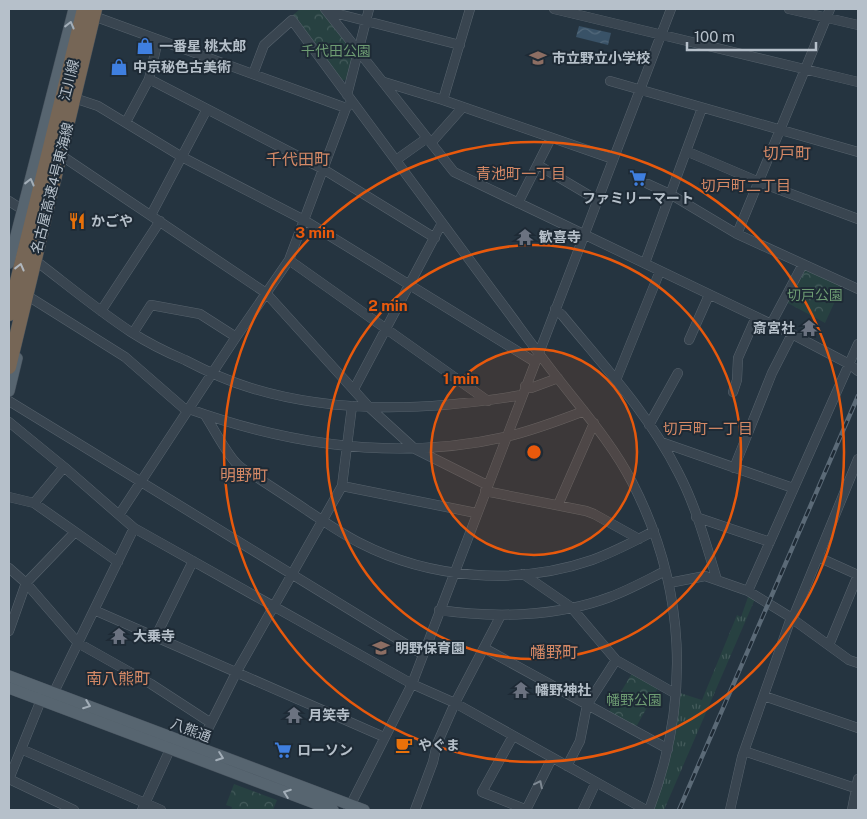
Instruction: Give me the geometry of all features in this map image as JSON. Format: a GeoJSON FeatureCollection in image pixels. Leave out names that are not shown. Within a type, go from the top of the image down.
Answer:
{"type":"FeatureCollection","features":[{"type":"Feature","properties":{"kind":"highway","name":"名古屋高速4号東海線"},"geometry":{"type":"LineString","coordinates":[[9,314],[84,9]]}},
{"type":"Feature","properties":{"kind":"highway","name":"名古屋高速4号東海線"},"geometry":{"type":"LineString","coordinates":[[9,367],[99,12]]}},
{"type":"Feature","properties":{"kind":"main road","name":"江川線"},"geometry":{"type":"LineString","coordinates":[[9,263],[74,9]]}},
{"type":"Feature","properties":{"kind":"main road","name":"江川線"},"geometry":{"type":"LineString","coordinates":[[9,391],[80,100],[99,12]]}},
{"type":"Feature","properties":{"kind":"main road","name":"八熊通"},"geometry":{"type":"LineString","coordinates":[[9,676],[54,692],[172,745]]}},
{"type":"Feature","properties":{"kind":"main road","name":"八熊通"},"geometry":{"type":"LineString","coordinates":[[9,688],[348,808],[364,810]]}},
{"type":"Feature","properties":{"kind":"main road","name":"八熊通"},"geometry":{"type":"LineString","coordinates":[[196,754],[333,810]]}},
{"type":"Feature","properties":{"kind":"street"},"geometry":{"type":"LineString","coordinates":[[119,515],[236,337],[290,260],[348,102],[369,9]]}},
{"type":"Feature","properties":{"kind":"street"},"geometry":{"type":"LineString","coordinates":[[443,100],[470,9]]}},
{"type":"Feature","properties":{"kind":"street"},"geometry":{"type":"LineString","coordinates":[[554,9],[858,82]]}},
{"type":"Feature","properties":{"kind":"street"},"geometry":{"type":"LineString","coordinates":[[348,808],[412,684],[476,513],[671,9]]}},
{"type":"Feature","properties":{"kind":"street"},"geometry":{"type":"LineString","coordinates":[[789,9],[828,13],[858,25]]}},
{"type":"Feature","properties":{"kind":"street"},"geometry":{"type":"LineString","coordinates":[[326,10],[366,22],[460,45]]}},
{"type":"Feature","properties":{"kind":"street"},"geometry":{"type":"LineString","coordinates":[[326,10],[454,172],[792,334],[849,364],[858,371]]}},
{"type":"Feature","properties":{"kind":"street"},"geometry":{"type":"LineString","coordinates":[[99,12],[158,40],[253,74],[348,102]]}},
{"type":"Feature","properties":{"kind":"street"},"geometry":{"type":"LineString","coordinates":[[737,234],[828,13]]}},
{"type":"Feature","properties":{"kind":"street"},"geometry":{"type":"LineString","coordinates":[[9,422],[134,528],[412,684],[455,703],[642,809],[662,772],[668,749],[676,694],[677,630],[668,583],[654,531],[632,482],[594,423],[538,352],[396,160],[348,102],[292,20],[264,46],[253,74]]}},
{"type":"Feature","properties":{"kind":"street"},"geometry":{"type":"LineString","coordinates":[[126,122],[149,79],[158,40]]}},
{"type":"Feature","properties":{"kind":"street"},"geometry":{"type":"LineString","coordinates":[[149,79],[323,169],[435,238]]}},
{"type":"Feature","properties":{"kind":"street"},"geometry":{"type":"LineString","coordinates":[[610,81],[858,152]]}},
{"type":"Feature","properties":{"kind":"street"},"geometry":{"type":"LineString","coordinates":[[384,82],[443,100],[612,159]]}},
{"type":"Feature","properties":{"kind":"street"},"geometry":{"type":"LineString","coordinates":[[80,100],[98,106],[182,157],[304,220],[534,362]]}},
{"type":"Feature","properties":{"kind":"street"},"geometry":{"type":"LineString","coordinates":[[396,160],[429,140],[463,107]]}},
{"type":"Feature","properties":{"kind":"street"},"geometry":{"type":"LineString","coordinates":[[644,263],[702,108]]}},
{"type":"Feature","properties":{"kind":"street"},"geometry":{"type":"LineString","coordinates":[[151,215],[206,109]]}},
{"type":"Feature","properties":{"kind":"street"},"geometry":{"type":"LineString","coordinates":[[518,203],[551,138]]}},
{"type":"Feature","properties":{"kind":"street"},"geometry":{"type":"LineString","coordinates":[[686,151],[758,182],[858,219]]}},
{"type":"Feature","properties":{"kind":"street"},"geometry":{"type":"LineString","coordinates":[[65,158],[266,293],[370,408],[415,449],[486,488],[594,514],[638,539]]}},
{"type":"Feature","properties":{"kind":"street"},"geometry":{"type":"LineString","coordinates":[[538,165],[597,200]]}},
{"type":"Feature","properties":{"kind":"street"},"geometry":{"type":"LineString","coordinates":[[648,184],[670,194],[737,234],[858,290]]}},
{"type":"Feature","properties":{"kind":"street"},"geometry":{"type":"LineString","coordinates":[[9,201],[24,210]]}},
{"type":"Feature","properties":{"kind":"street"},"geometry":{"type":"LineString","coordinates":[[100,311],[160,221]]}},
{"type":"Feature","properties":{"kind":"street"},"geometry":{"type":"LineString","coordinates":[[354,389],[442,224]]}},
{"type":"Feature","properties":{"kind":"street"},"geometry":{"type":"LineString","coordinates":[[290,260],[488,400]]}},
{"type":"Feature","properties":{"kind":"street"},"geometry":{"type":"LineString","coordinates":[[40,264],[100,311],[132,333],[212,373],[251,388],[284,396],[370,408],[409,408],[488,400],[558,378]]}},
{"type":"Feature","properties":{"kind":"street"},"geometry":{"type":"LineString","coordinates":[[771,324],[803,264]]}},
{"type":"Feature","properties":{"kind":"street"},"geometry":{"type":"LineString","coordinates":[[616,380],[660,271]]}},
{"type":"Feature","properties":{"kind":"street"},"geometry":{"type":"LineString","coordinates":[[689,340],[709,294]]}},
{"type":"Feature","properties":{"kind":"street"},"geometry":{"type":"LineString","coordinates":[[31,298],[125,357],[188,410],[295,439],[347,447],[415,449],[452,446],[506,437],[542,427],[584,411]]}},
{"type":"Feature","properties":{"kind":"street"},"geometry":{"type":"LineString","coordinates":[[132,333],[152,305],[200,314],[236,337]]}},
{"type":"Feature","properties":{"kind":"street"},"geometry":{"type":"LineString","coordinates":[[555,308],[616,380],[649,425],[678,471],[691,500],[717,580]]}},
{"type":"Feature","properties":{"kind":"street"},"geometry":{"type":"LineString","coordinates":[[733,392],[737,380],[738,358],[756,317]]}},
{"type":"Feature","properties":{"kind":"street"},"geometry":{"type":"LineString","coordinates":[[734,468],[772,373],[792,334]]}},
{"type":"Feature","properties":{"kind":"street"},"geometry":{"type":"LineString","coordinates":[[748,591],[858,344]]}},
{"type":"Feature","properties":{"kind":"street"},"geometry":{"type":"LineString","coordinates":[[649,425],[678,374]]}},
{"type":"Feature","properties":{"kind":"street"},"geometry":{"type":"LineString","coordinates":[[9,400],[422,654]]}},
{"type":"Feature","properties":{"kind":"street"},"geometry":{"type":"LineString","coordinates":[[196,754],[237,671],[342,486],[352,406]]}},
{"type":"Feature","properties":{"kind":"street"},"geometry":{"type":"LineString","coordinates":[[205,415],[236,464],[361,543],[396,558],[422,566],[453,573],[523,574],[544,572],[590,561],[614,552],[654,531]]}},
{"type":"Feature","properties":{"kind":"street"},"geometry":{"type":"LineString","coordinates":[[558,505],[594,423]]}},
{"type":"Feature","properties":{"kind":"street"},"geometry":{"type":"LineString","coordinates":[[660,442],[793,488]]}},
{"type":"Feature","properties":{"kind":"street"},"geometry":{"type":"LineString","coordinates":[[730,810],[744,751],[791,618],[795,613],[858,459]]}},
{"type":"Feature","properties":{"kind":"street"},"geometry":{"type":"LineString","coordinates":[[34,503],[64,467]]}},
{"type":"Feature","properties":{"kind":"street"},"geometry":{"type":"LineString","coordinates":[[342,486],[476,513]]}},
{"type":"Feature","properties":{"kind":"street"},"geometry":{"type":"LineString","coordinates":[[9,497],[34,503],[118,562]]}},
{"type":"Feature","properties":{"kind":"street"},"geometry":{"type":"LineString","coordinates":[[696,516],[770,542]]}},
{"type":"Feature","properties":{"kind":"street"},"geometry":{"type":"LineString","coordinates":[[54,692],[134,528]]}},
{"type":"Feature","properties":{"kind":"street"},"geometry":{"type":"LineString","coordinates":[[9,631],[26,582],[75,532]]}},
{"type":"Feature","properties":{"kind":"street"},"geometry":{"type":"LineString","coordinates":[[818,557],[858,576],[829,645]]}},
{"type":"Feature","properties":{"kind":"street"},"geometry":{"type":"LineString","coordinates":[[156,636],[193,561]]}},
{"type":"Feature","properties":{"kind":"street"},"geometry":{"type":"LineString","coordinates":[[9,568],[26,582],[78,643],[150,684],[211,723]]}},
{"type":"Feature","properties":{"kind":"street"},"geometry":{"type":"LineString","coordinates":[[439,610],[501,615],[533,614],[608,598],[665,571]]}},
{"type":"Feature","properties":{"kind":"street"},"geometry":{"type":"LineString","coordinates":[[523,574],[571,607],[616,660],[676,694]]}},
{"type":"Feature","properties":{"kind":"street"},"geometry":{"type":"LineString","coordinates":[[668,583],[705,576],[748,591],[791,618],[849,660],[858,662]]}},
{"type":"Feature","properties":{"kind":"street"},"geometry":{"type":"LineString","coordinates":[[94,610],[384,737]]}},
{"type":"Feature","properties":{"kind":"street"},"geometry":{"type":"LineString","coordinates":[[415,810],[433,762],[437,744],[455,703],[501,615]]}},
{"type":"Feature","properties":{"kind":"street"},"geometry":{"type":"LineString","coordinates":[[484,648],[668,749]]}},
{"type":"Feature","properties":{"kind":"street"},"geometry":{"type":"LineString","coordinates":[[567,766],[580,741],[587,705],[616,660]]}},
{"type":"Feature","properties":{"kind":"street"},"geometry":{"type":"LineString","coordinates":[[764,696],[858,728]]}},
{"type":"Feature","properties":{"kind":"street"},"geometry":{"type":"LineString","coordinates":[[41,700],[9,779],[74,810]]}},
{"type":"Feature","properties":{"kind":"street"},"geometry":{"type":"LineString","coordinates":[[513,736],[482,792],[526,810],[552,758]]}},
{"type":"Feature","properties":{"kind":"street"},"geometry":{"type":"LineString","coordinates":[[144,807],[172,745]]}},
{"type":"Feature","properties":{"kind":"street"},"geometry":{"type":"LineString","coordinates":[[21,749],[144,807],[162,810]]}},
{"type":"Feature","properties":{"kind":"street"},"geometry":{"type":"LineString","coordinates":[[744,751],[857,789]]}},
{"type":"Feature","properties":{"kind":"street"},"geometry":{"type":"LineString","coordinates":[[852,810],[858,779]]}},
{"type":"Feature","properties":{"kind":"street"},"geometry":{"type":"LineString","coordinates":[[583,810],[596,782]]}},
{"type":"Feature","properties":{"kind":"green space","name":"千代田公園"},"geometry":{"type":"Polygon","coordinates":[[[300,9],[321,9],[353,48],[354,54],[348,79],[340,81],[293,15],[300,9]]]}},
{"type":"Feature","properties":{"kind":"green space","name":"切戸公園"},"geometry":{"type":"Polygon","coordinates":[[[805,269],[842,286],[825,323],[786,302],[805,269]]]}},
{"type":"Feature","properties":{"kind":"green space"},"geometry":{"type":"Polygon","coordinates":[[[748,597],[755,599],[664,810],[653,810],[672,751],[680,693],[702,700],[737,615],[741,617],[748,597]]]}},
{"type":"Feature","properties":{"kind":"green space","name":"幡野公園"},"geometry":{"type":"Polygon","coordinates":[[[632,673],[658,688],[636,727],[609,712],[632,673]]]}},
{"type":"Feature","properties":{"kind":"green space"},"geometry":{"type":"Polygon","coordinates":[[[234,784],[277,800],[273,810],[231,810],[232,807],[226,805],[234,784]]]}},
{"type":"Feature","properties":{"kind":"water"},"geometry":{"type":"Polygon","coordinates":[[[579,26],[611,33],[608,45],[576,37],[579,26]]]}},
{"type":"Feature","properties":{"kind":"railway"},"geometry":{"type":"LineString","coordinates":[[679,810],[858,396]]}},
{"type":"Feature","properties":{"kind":"place","name":"一番星 桃太郎"},"geometry":{"type":"Point","coordinates":[145,46]}},
{"type":"Feature","properties":{"kind":"place","name":"市立野立小学校"},"geometry":{"type":"Point","coordinates":[538,58]}},
{"type":"Feature","properties":{"kind":"place","name":"中京秘色古美術"},"geometry":{"type":"Point","coordinates":[119,67]}},
{"type":"Feature","properties":{"kind":"place","name":"ファミリーマート"},"geometry":{"type":"Point","coordinates":[638,178]}},
{"type":"Feature","properties":{"kind":"place","name":"かごや"},"geometry":{"type":"Point","coordinates":[77,221]}},
{"type":"Feature","properties":{"kind":"place","name":"歓喜寺"},"geometry":{"type":"Point","coordinates":[525,237]}},
{"type":"Feature","properties":{"kind":"place","name":"斎宮社"},"geometry":{"type":"Point","coordinates":[809,328]}},
{"type":"Feature","properties":{"kind":"place","name":"大乗寺"},"geometry":{"type":"Point","coordinates":[119,636]}},
{"type":"Feature","properties":{"kind":"place","name":"明野保育園"},"geometry":{"type":"Point","coordinates":[381,648]}},
{"type":"Feature","properties":{"kind":"place","name":"幡野神社"},"geometry":{"type":"Point","coordinates":[521,690]}},
{"type":"Feature","properties":{"kind":"place","name":"月笑寺"},"geometry":{"type":"Point","coordinates":[294,715]}},
{"type":"Feature","properties":{"kind":"place","name":"やぐま"},"geometry":{"type":"Point","coordinates":[404,745]}},
{"type":"Feature","properties":{"kind":"place","name":"ローソン"},"geometry":{"type":"Point","coordinates":[283,750]}},
{"type":"Feature","properties":{"kind":"district","name":"切戸町"},"geometry":{"type":"Point","coordinates":[787,153]}},
{"type":"Feature","properties":{"kind":"district","name":"千代田町"},"geometry":{"type":"Point","coordinates":[298,159]}},
{"type":"Feature","properties":{"kind":"district","name":"青池町一丁目"},"geometry":{"type":"Point","coordinates":[521,173]}},
{"type":"Feature","properties":{"kind":"district","name":"切戸町二丁目"},"geometry":{"type":"Point","coordinates":[746,185]}},
{"type":"Feature","properties":{"kind":"district","name":"切戸町一丁目"},"geometry":{"type":"Point","coordinates":[708,428]}},
{"type":"Feature","properties":{"kind":"district","name":"明野町"},"geometry":{"type":"Point","coordinates":[244,475]}},
{"type":"Feature","properties":{"kind":"district","name":"幡野町"},"geometry":{"type":"Point","coordinates":[554,652]}},
{"type":"Feature","properties":{"kind":"district","name":"南八熊町"},"geometry":{"type":"Point","coordinates":[118,678]}}]}
